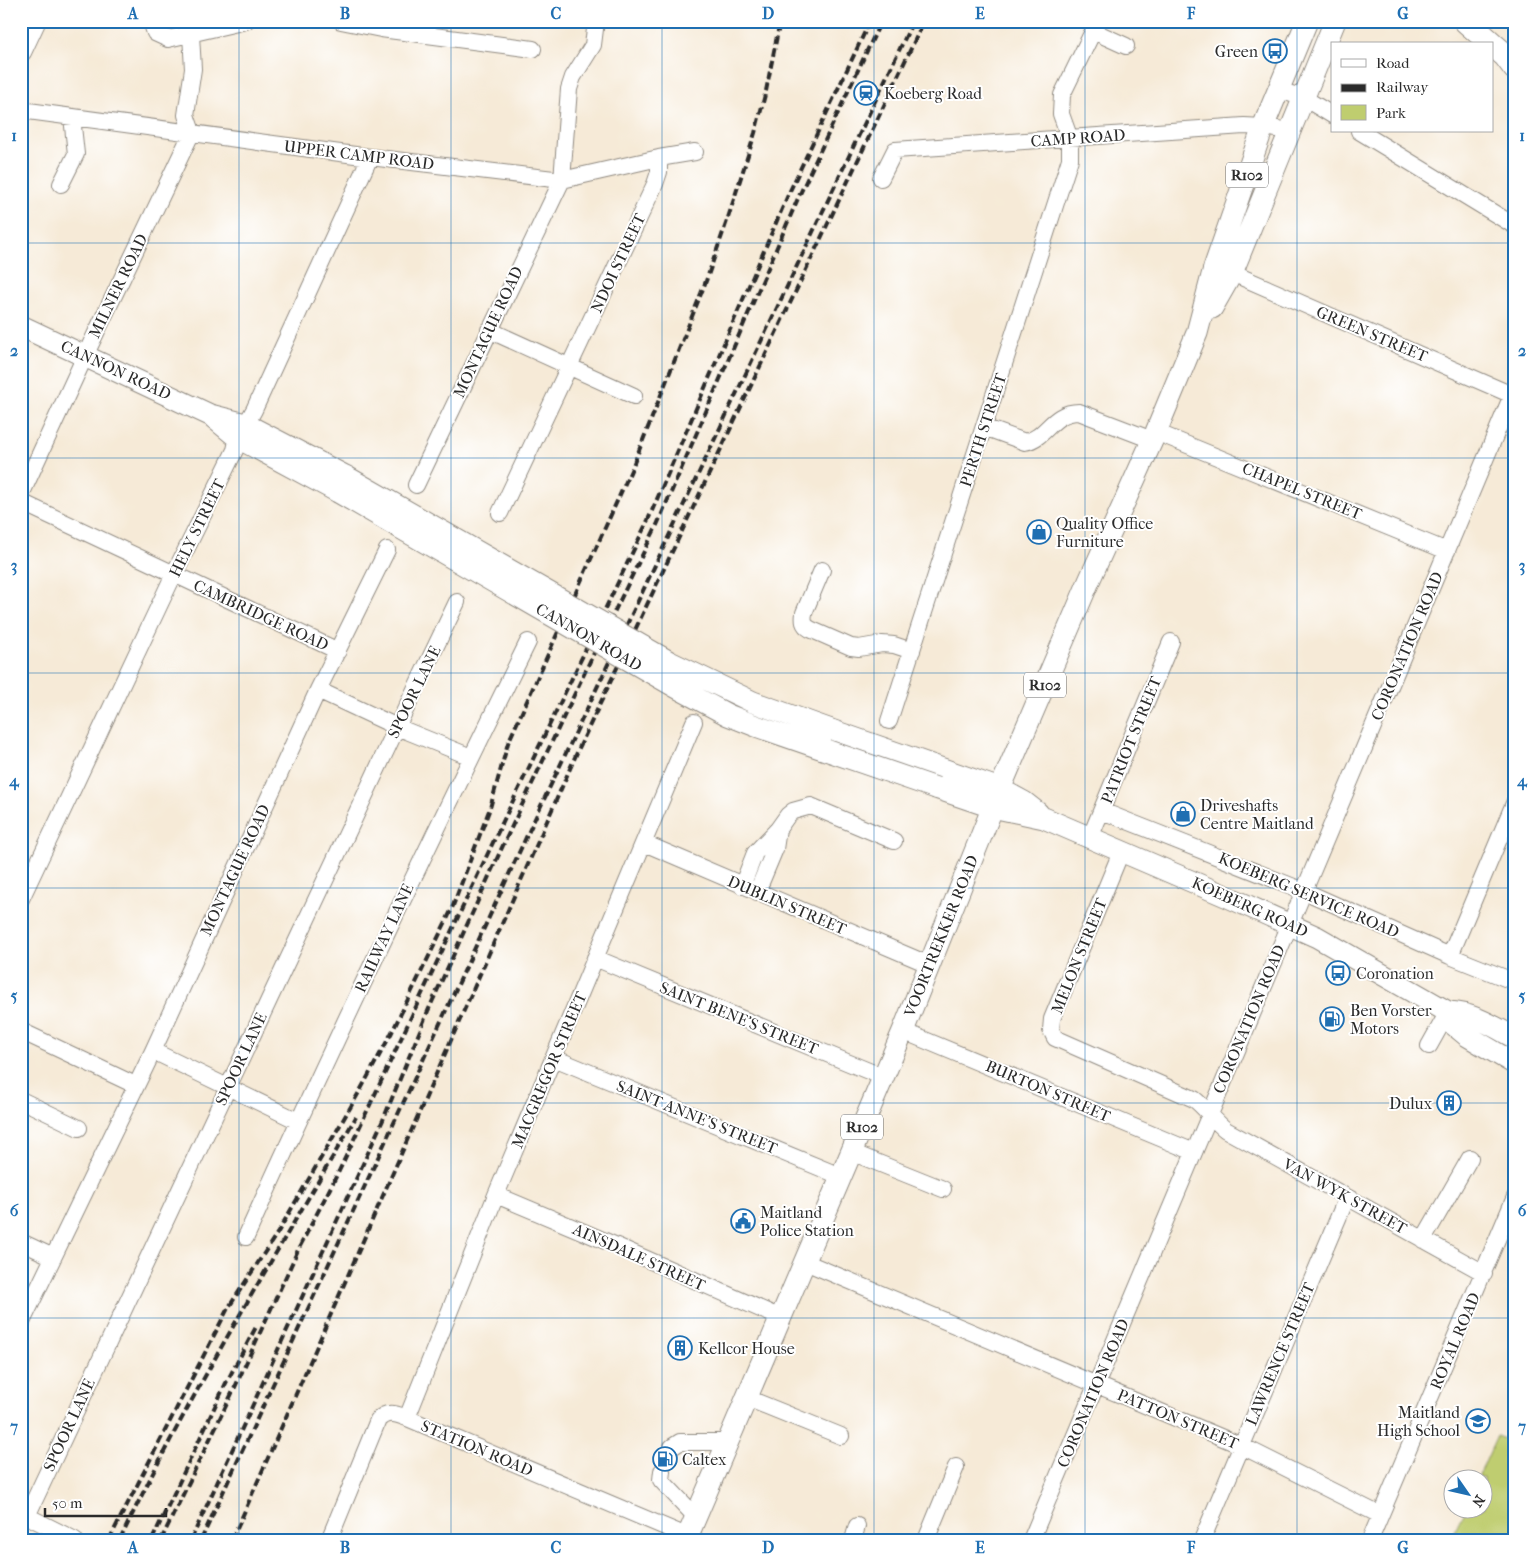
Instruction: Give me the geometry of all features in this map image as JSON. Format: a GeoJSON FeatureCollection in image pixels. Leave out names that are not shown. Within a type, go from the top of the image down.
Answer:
{"type":"FeatureCollection","features":[{"type":"Feature","properties":{"kind":"highway"},"geometry":{"type":"LineString","coordinates":[[1466,21],[1489,42]]}},
{"type":"Feature","properties":{"kind":"highway"},"geometry":{"type":"LineString","coordinates":[[1494,46],[1504,55]]}},
{"type":"Feature","properties":{"kind":"main road"},"geometry":{"type":"LineString","coordinates":[[21,51],[35,21]]}},
{"type":"Feature","properties":{"kind":"main road","name":"VOORTREKKER ROAD"},"geometry":{"type":"LineString","coordinates":[[1197,333],[1214,268],[1263,127],[1307,21]]}},
{"type":"Feature","properties":{"kind":"main road","name":"VOORTREKKER ROAD"},"geometry":{"type":"LineString","coordinates":[[691,1533],[840,1176],[903,1031],[996,798],[1197,333],[1232,273],[1335,21]]}},
{"type":"Feature","properties":{"kind":"main road","name":"CANNON ROAD"},"geometry":{"type":"LineString","coordinates":[[21,326],[242,431],[713,684],[939,778],[996,798]]}},
{"type":"Feature","properties":{"kind":"main road","name":"KOEBERG ROAD"},"geometry":{"type":"LineString","coordinates":[[996,798],[1024,802],[1044,818],[1290,924],[1349,955],[1448,1012],[1462,1012],[1515,1038]]}},
{"type":"Feature","properties":{"kind":"main road","name":"KOEBERG ROAD"},"geometry":{"type":"LineString","coordinates":[[1448,1012],[1454,1024],[1466,1035],[1515,1064]]}},
{"type":"Feature","properties":{"kind":"street"},"geometry":{"type":"LineString","coordinates":[[151,21],[155,33],[168,39],[189,28],[246,21]]}},
{"type":"Feature","properties":{"kind":"street"},"geometry":{"type":"LineString","coordinates":[[341,21],[382,25],[533,49]]}},
{"type":"Feature","properties":{"kind":"street"},"geometry":{"type":"LineString","coordinates":[[562,180],[569,89],[573,77],[593,45],[596,21]]}},
{"type":"Feature","properties":{"kind":"street"},"geometry":{"type":"LineString","coordinates":[[1070,139],[1061,114],[1062,95],[1095,26],[1126,46]]}},
{"type":"Feature","properties":{"kind":"street"},"geometry":{"type":"LineString","coordinates":[[189,28],[193,69],[186,115],[192,132]]}},
{"type":"Feature","properties":{"kind":"street"},"geometry":{"type":"LineString","coordinates":[[1278,90],[1304,98],[1331,114]]}},
{"type":"Feature","properties":{"kind":"street","name":"UPPER CAMP ROAD"},"geometry":{"type":"LineString","coordinates":[[21,110],[562,180],[659,158],[695,152]]}},
{"type":"Feature","properties":{"kind":"street"},"geometry":{"type":"LineString","coordinates":[[61,184],[76,154],[72,117]]}},
{"type":"Feature","properties":{"kind":"street","name":"CAMP ROAD"},"geometry":{"type":"LineString","coordinates":[[881,178],[895,150],[1244,126],[1290,131]]}},
{"type":"Feature","properties":{"kind":"street","name":"MILNER ROAD"},"geometry":{"type":"LineString","coordinates":[[21,495],[192,132]]}},
{"type":"Feature","properties":{"kind":"street"},"geometry":{"type":"LineString","coordinates":[[1360,132],[1515,226]]}},
{"type":"Feature","properties":{"kind":"street","name":"PERTH STREET"},"geometry":{"type":"LineString","coordinates":[[889,721],[1070,159],[1070,139]]}},
{"type":"Feature","properties":{"kind":"street","name":"HELY STREET"},"geometry":{"type":"LineString","coordinates":[[21,898],[174,574],[235,450],[242,431],[254,410],[370,156]]}},
{"type":"Feature","properties":{"kind":"street","name":"NDOI STREET"},"geometry":{"type":"LineString","coordinates":[[500,514],[655,184],[659,172],[659,158]]}},
{"type":"Feature","properties":{"kind":"street","name":"MONTAGUE ROAD"},"geometry":{"type":"LineString","coordinates":[[416,485],[562,180]]}},
{"type":"Feature","properties":{"kind":"street","name":"GREEN STREET"},"geometry":{"type":"LineString","coordinates":[[1232,273],[1513,392]]}},
{"type":"Feature","properties":{"kind":"street"},"geometry":{"type":"LineString","coordinates":[[489,330],[634,396]]}},
{"type":"Feature","properties":{"kind":"street","name":"CORONATION ROAD"},"geometry":{"type":"LineString","coordinates":[[1031,1540],[1448,551],[1513,392]]}},
{"type":"Feature","properties":{"kind":"street","name":"CHAPEL STREET"},"geometry":{"type":"LineString","coordinates":[[984,427],[1025,442],[1032,441],[1057,418],[1069,412],[1079,412],[1154,436],[1448,551]]}},
{"type":"Feature","properties":{"kind":"street","name":"CAMBRIDGE ROAD"},"geometry":{"type":"LineString","coordinates":[[21,502],[338,651]]}},
{"type":"Feature","properties":{"kind":"street","name":"MONTAGUE ROAD"},"geometry":{"type":"LineString","coordinates":[[21,1324],[152,1050],[318,690],[387,550]]}},
{"type":"Feature","properties":{"kind":"street"},"geometry":{"type":"LineString","coordinates":[[822,570],[804,613],[803,620],[805,626],[851,647],[858,648],[882,644],[894,645],[912,651]]}},
{"type":"Feature","properties":{"kind":"street","name":"SPOOR LANE"},"geometry":{"type":"LineString","coordinates":[[24,1514],[457,602]]}},
{"type":"Feature","properties":{"kind":"street","name":"RAILWAY LANE"},"geometry":{"type":"LineString","coordinates":[[246,1237],[298,1121],[471,757],[528,642]]}},
{"type":"Feature","properties":{"kind":"street","name":"PATRIOT STREET"},"geometry":{"type":"LineString","coordinates":[[1090,838],[1171,642]]}},
{"type":"Feature","properties":{"kind":"street"},"geometry":{"type":"LineString","coordinates":[[318,690],[397,727],[471,757]]}},
{"type":"Feature","properties":{"kind":"street","name":"MACGREGOR STREET"},"geometry":{"type":"LineString","coordinates":[[407,1418],[496,1195],[694,722]]}},
{"type":"Feature","properties":{"kind":"street"},"geometry":{"type":"LineString","coordinates":[[1450,956],[1515,801]]}},
{"type":"Feature","properties":{"kind":"street"},"geometry":{"type":"LineString","coordinates":[[742,886],[756,853],[788,815],[811,806],[894,841]]}},
{"type":"Feature","properties":{"kind":"street","name":"KOEBERG SERVICE ROAD"},"geometry":{"type":"LineString","coordinates":[[1102,811],[1304,891],[1450,956],[1515,982]]}},
{"type":"Feature","properties":{"kind":"street"},"geometry":{"type":"LineString","coordinates":[[757,892],[775,849],[778,829]]}},
{"type":"Feature","properties":{"kind":"street","name":"DUBLIN STREET"},"geometry":{"type":"LineString","coordinates":[[644,843],[930,965]]}},
{"type":"Feature","properties":{"kind":"street","name":"MELON STREET"},"geometry":{"type":"LineString","coordinates":[[1122,852],[1052,1019],[1051,1030],[1055,1038],[1064,1044],[1194,1099],[1210,1114]]}},
{"type":"Feature","properties":{"kind":"street","name":"SAINT BENE'S STREET"},"geometry":{"type":"LineString","coordinates":[[595,958],[883,1077]]}},
{"type":"Feature","properties":{"kind":"street"},"geometry":{"type":"LineString","coordinates":[[1429,1046],[1448,1012]]}},
{"type":"Feature","properties":{"kind":"street"},"geometry":{"type":"LineString","coordinates":[[21,1031],[135,1085]]}},
{"type":"Feature","properties":{"kind":"street","name":"BURTON STREET"},"geometry":{"type":"LineString","coordinates":[[903,1031],[1194,1152]]}},
{"type":"Feature","properties":{"kind":"street"},"geometry":{"type":"LineString","coordinates":[[152,1050],[298,1121]]}},
{"type":"Feature","properties":{"kind":"street","name":"SAINT ANNE'S STREET"},"geometry":{"type":"LineString","coordinates":[[554,1058],[840,1176]]}},
{"type":"Feature","properties":{"kind":"street"},"geometry":{"type":"LineString","coordinates":[[21,1100],[79,1128]]}},
{"type":"Feature","properties":{"kind":"street","name":"VAN WYK STREET"},"geometry":{"type":"LineString","coordinates":[[1210,1114],[1226,1130],[1484,1274]]}},
{"type":"Feature","properties":{"kind":"street"},"geometry":{"type":"LineString","coordinates":[[851,1152],[943,1189]]}},
{"type":"Feature","properties":{"kind":"street"},"geometry":{"type":"LineString","coordinates":[[1423,1240],[1470,1158]]}},
{"type":"Feature","properties":{"kind":"street","name":"AINSDALE STREET"},"geometry":{"type":"LineString","coordinates":[[496,1195],[781,1318]]}},
{"type":"Feature","properties":{"kind":"street","name":"LAWRENCE STREET"},"geometry":{"type":"LineString","coordinates":[[1202,1540],[1347,1197]]}},
{"type":"Feature","properties":{"kind":"street","name":"ROYAL ROAD"},"geometry":{"type":"LineString","coordinates":[[1370,1540],[1515,1197]]}},
{"type":"Feature","properties":{"kind":"street"},"geometry":{"type":"LineString","coordinates":[[21,1242],[53,1257]]}},
{"type":"Feature","properties":{"kind":"street","name":"PATTON STREET"},"geometry":{"type":"LineString","coordinates":[[805,1262],[1242,1446],[1380,1515]]}},
{"type":"Feature","properties":{"kind":"street"},"geometry":{"type":"LineString","coordinates":[[747,1398],[840,1436]]}},
{"type":"Feature","properties":{"kind":"street","name":"STATION ROAD"},"geometry":{"type":"LineString","coordinates":[[329,1540],[378,1420],[385,1414],[390,1413],[407,1418],[691,1533]]}},
{"type":"Feature","properties":{"kind":"street"},"geometry":{"type":"LineString","coordinates":[[672,1447],[680,1442],[728,1442]]}},
{"type":"Feature","properties":{"kind":"street"},"geometry":{"type":"LineString","coordinates":[[926,1540],[956,1467]]}},
{"type":"Feature","properties":{"kind":"street"},"geometry":{"type":"LineString","coordinates":[[662,1471],[661,1480],[691,1533]]}},
{"type":"Feature","properties":{"kind":"street"},"geometry":{"type":"LineString","coordinates":[[24,1514],[74,1540]]}},
{"type":"Feature","properties":{"kind":"green space"},"geometry":{"type":"Polygon","coordinates":[[[1497,1436],[1515,1444],[1515,1540],[1451,1540],[1461,1518],[1494,1518],[1494,1468],[1483,1468],[1497,1436]]]}},
{"type":"Feature","properties":{"kind":"tunnel"},"geometry":{"type":"LineString","coordinates":[[662,1471],[672,1447]]}},
{"type":"Feature","properties":{"kind":"railway"},"geometry":{"type":"LineString","coordinates":[[109,1540],[227,1310],[278,1232],[361,1089],[391,1034],[451,911],[490,808],[508,743],[632,468],[706,281],[755,133],[766,91],[780,21]]}},
{"type":"Feature","properties":{"kind":"railway"},"geometry":{"type":"LineString","coordinates":[[161,1540],[236,1385],[298,1250],[339,1171],[496,836],[648,520],[788,195],[870,21]]}},
{"type":"Feature","properties":{"kind":"railway"},"geometry":{"type":"LineString","coordinates":[[191,1540],[383,1120],[428,1011],[505,841],[657,525],[799,196],[881,21]]}},
{"type":"Feature","properties":{"kind":"railway"},"geometry":{"type":"LineString","coordinates":[[201,1540],[529,831],[913,21]]}},
{"type":"Feature","properties":{"kind":"railway"},"geometry":{"type":"LineString","coordinates":[[232,1540],[579,748],[924,21]]}},
{"type":"Feature","properties":{"kind":"railway"},"geometry":{"type":"LineString","coordinates":[[120,1540],[204,1379],[356,1117]]}},
{"type":"Feature","properties":{"kind":"railway"},"geometry":{"type":"LineString","coordinates":[[152,1540],[225,1385],[256,1327]]}},
{"type":"Feature","properties":{"kind":"place","name":"Green"},"geometry":{"type":"Point","coordinates":[1275,51]}},
{"type":"Feature","properties":{"kind":"place","name":"Koeberg Road"},"geometry":{"type":"Point","coordinates":[866,93]}},
{"type":"Feature","properties":{"kind":"place","name":"Quality Office Furniture"},"geometry":{"type":"Point","coordinates":[1039,532]}},
{"type":"Feature","properties":{"kind":"place","name":"Driveshafts Centre Maitland"},"geometry":{"type":"Point","coordinates":[1183,814]}},
{"type":"Feature","properties":{"kind":"place","name":"Coronation"},"geometry":{"type":"Point","coordinates":[1338,973]}},
{"type":"Feature","properties":{"kind":"place","name":"Ben Vorster Motors"},"geometry":{"type":"Point","coordinates":[1332,1019]}},
{"type":"Feature","properties":{"kind":"place","name":"Dulux"},"geometry":{"type":"Point","coordinates":[1449,1103]}},
{"type":"Feature","properties":{"kind":"place","name":"Maitland Police Station"},"geometry":{"type":"Point","coordinates":[743,1221]}},
{"type":"Feature","properties":{"kind":"place","name":"Kellcor House"},"geometry":{"type":"Point","coordinates":[680,1348]}},
{"type":"Feature","properties":{"kind":"place","name":"Maitland High School"},"geometry":{"type":"Point","coordinates":[1478,1421]}},
{"type":"Feature","properties":{"kind":"place","name":"Caltex"},"geometry":{"type":"Point","coordinates":[665,1459]}}]}
